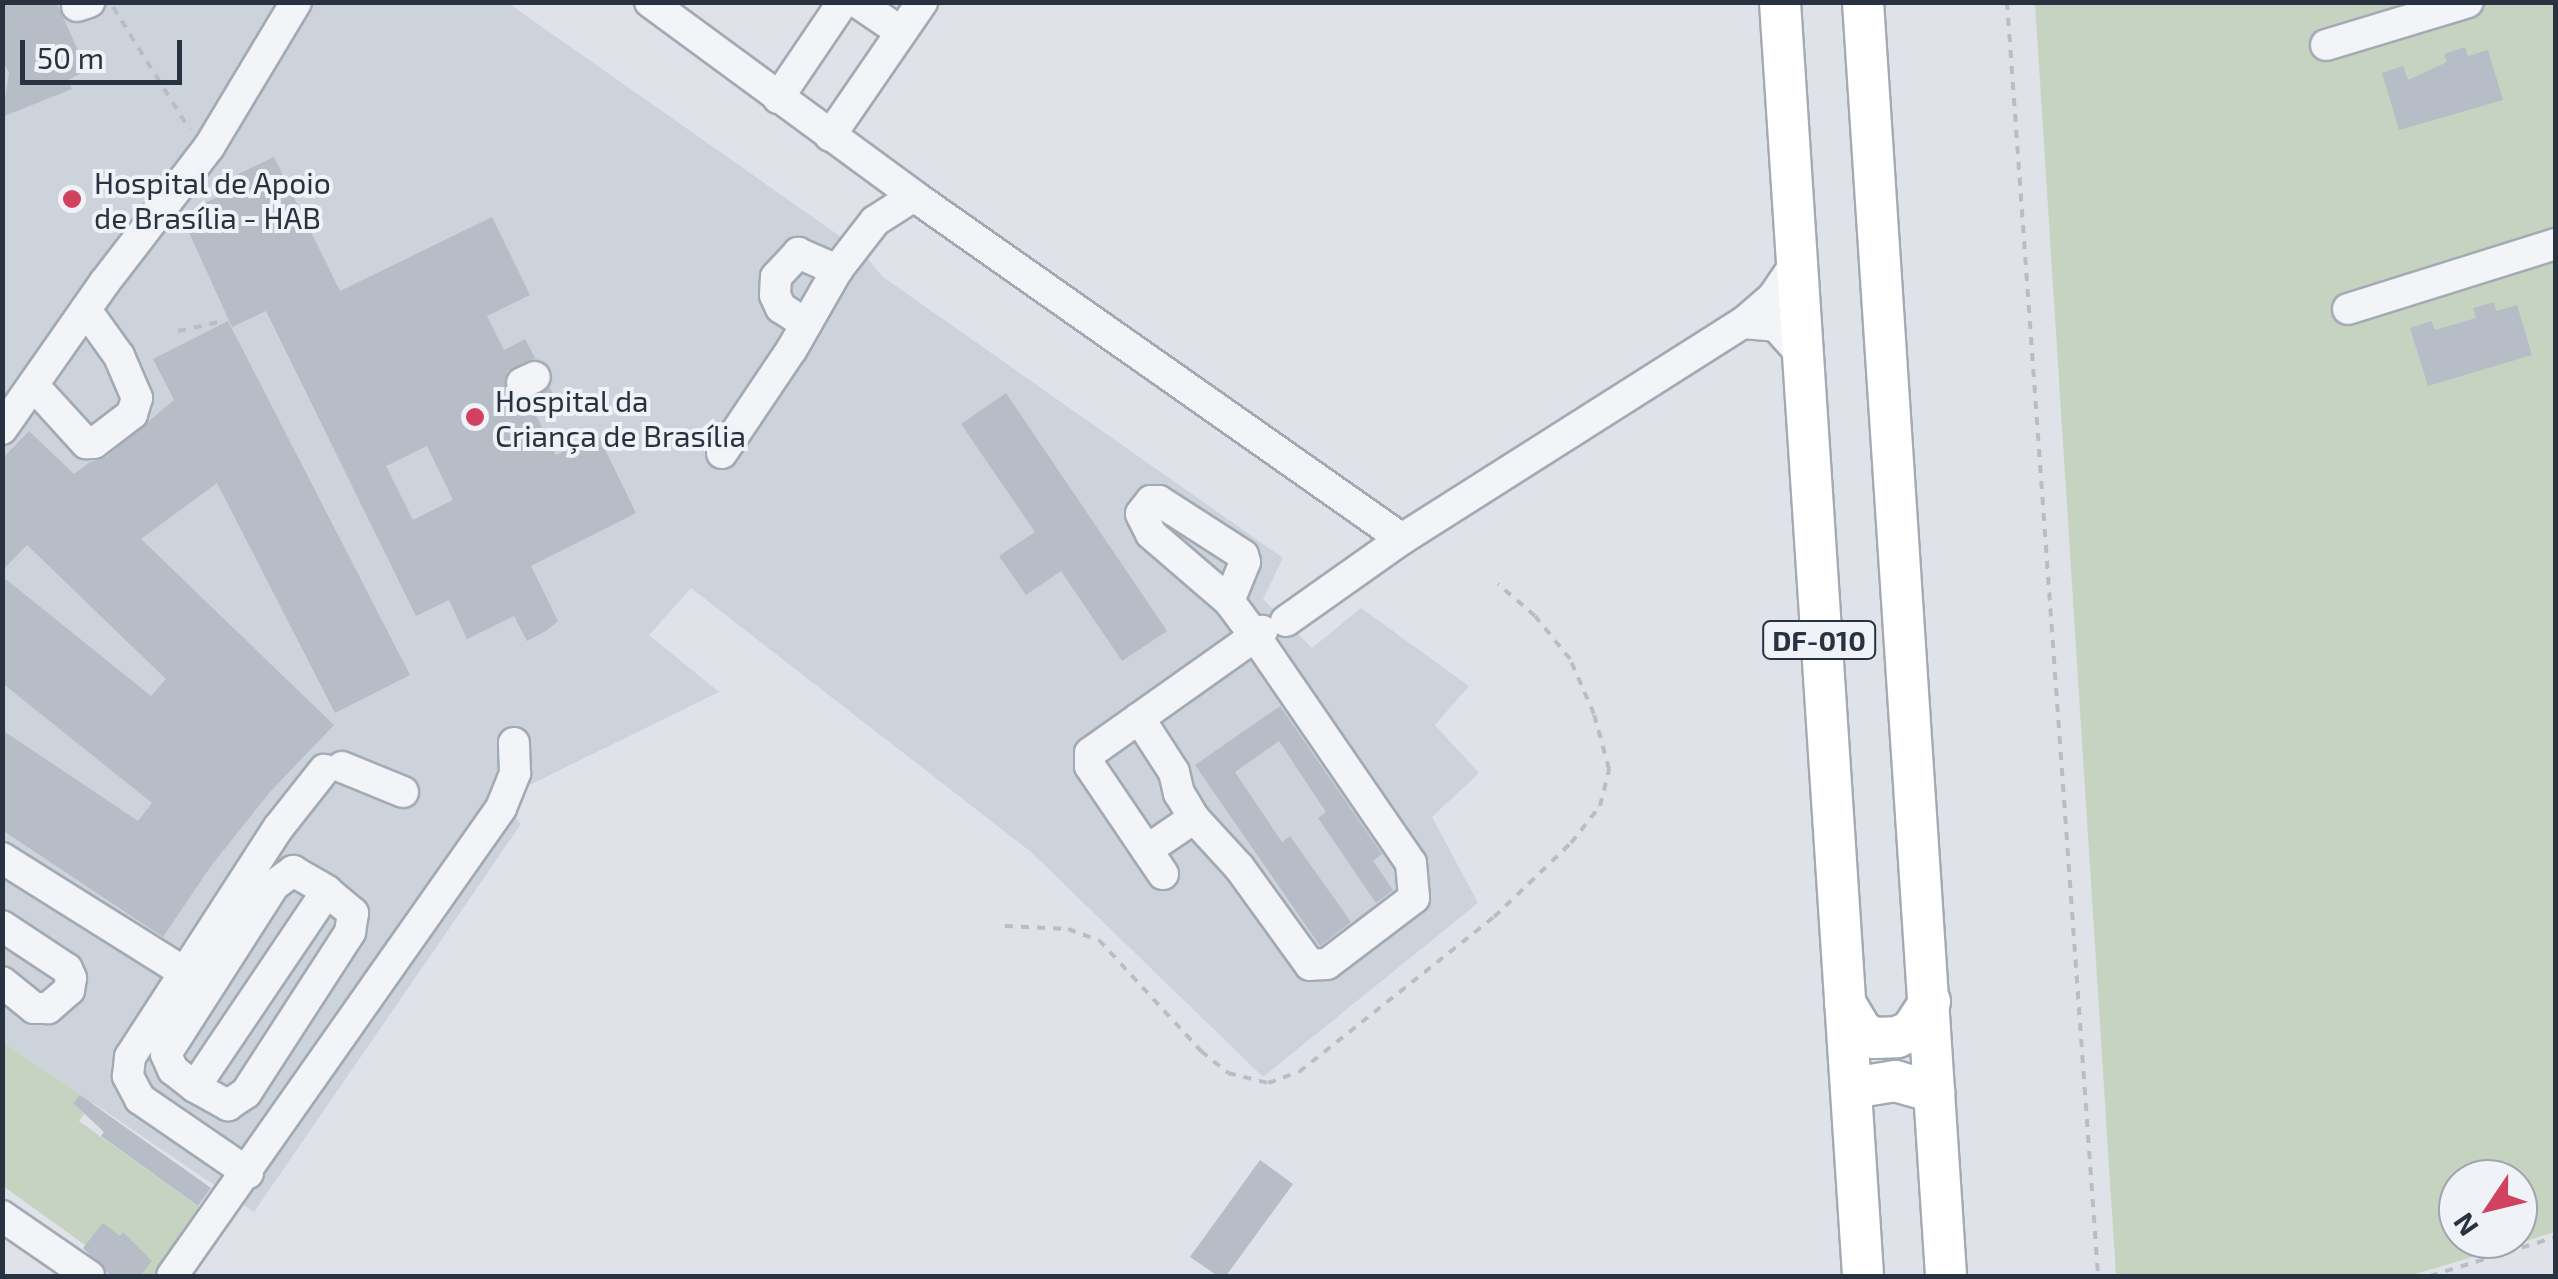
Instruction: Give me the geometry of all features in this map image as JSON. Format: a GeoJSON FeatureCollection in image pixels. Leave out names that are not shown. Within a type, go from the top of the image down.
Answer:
{"type":"FeatureCollection","features":[{"type":"Feature","properties":{"kind":"main road","name":"DF-010"},"geometry":{"type":"LineString","coordinates":[[1780,2],[1863,1276]]}},
{"type":"Feature","properties":{"kind":"main road","name":"DF-010"},"geometry":{"type":"LineString","coordinates":[[1863,2],[1946,1276]]}},
{"type":"Feature","properties":{"kind":"main road"},"geometry":{"type":"LineString","coordinates":[[1845,1003],[1862,1031],[1874,1038],[1911,1031],[1930,1002]]}},
{"type":"Feature","properties":{"kind":"main road"},"geometry":{"type":"LineString","coordinates":[[1852,1088],[1896,1081],[1934,1092]]}},
{"type":"Feature","properties":{"kind":"street"},"geometry":{"type":"LineString","coordinates":[[2,429],[209,146],[296,2]]}},
{"type":"Feature","properties":{"kind":"street"},"geometry":{"type":"LineString","coordinates":[[650,2],[914,196],[1402,539]]}},
{"type":"Feature","properties":{"kind":"street"},"geometry":{"type":"LineString","coordinates":[[778,98],[843,2]]}},
{"type":"Feature","properties":{"kind":"street"},"geometry":{"type":"LineString","coordinates":[[857,2],[901,32]]}},
{"type":"Feature","properties":{"kind":"street"},"geometry":{"type":"LineString","coordinates":[[830,136],[922,2]]}},
{"type":"Feature","properties":{"kind":"street"},"geometry":{"type":"LineString","coordinates":[[2326,45],[2468,2]]}},
{"type":"Feature","properties":{"kind":"street"},"geometry":{"type":"LineString","coordinates":[[722,453],[806,324],[836,270],[875,221],[914,196]]}},
{"type":"Feature","properties":{"kind":"street"},"geometry":{"type":"LineString","coordinates":[[2348,309],[2556,244]]}},
{"type":"Feature","properties":{"kind":"street"},"geometry":{"type":"LineString","coordinates":[[806,324],[781,308],[775,294],[776,277],[798,252],[836,270]]}},
{"type":"Feature","properties":{"kind":"street"},"geometry":{"type":"LineString","coordinates":[[1194,818],[1155,862],[1088,758],[1138,718],[1402,539],[1743,323],[1773,297],[1796,264]]}},
{"type":"Feature","properties":{"kind":"street"},"geometry":{"type":"LineString","coordinates":[[33,385],[86,443],[94,443],[132,414],[137,398],[119,356],[86,310]]}},
{"type":"Feature","properties":{"kind":"street"},"geometry":{"type":"LineString","coordinates":[[1743,323],[1776,326],[1802,355]]}},
{"type":"Feature","properties":{"kind":"street"},"geometry":{"type":"LineString","coordinates":[[1138,718],[1174,772],[1179,793],[1194,818],[1239,867],[1310,965],[1327,964],[1414,898],[1411,863],[1268,629],[1228,601]]}},
{"type":"Feature","properties":{"kind":"street"},"geometry":{"type":"LineString","coordinates":[[172,1276],[501,808],[515,774],[514,743]]}},
{"type":"Feature","properties":{"kind":"street"},"geometry":{"type":"LineString","coordinates":[[248,1173],[140,1098],[128,1076],[130,1058],[189,984],[283,876],[302,874],[353,913],[350,932],[246,1093],[228,1106],[174,1070],[166,1054],[189,984],[303,793],[333,769],[403,792]]}},
{"type":"Feature","properties":{"kind":"street"},"geometry":{"type":"LineString","coordinates":[[2,858],[189,984]]}},
{"type":"Feature","properties":{"kind":"street"},"geometry":{"type":"LineString","coordinates":[[196,1087],[326,890]]}},
{"type":"Feature","properties":{"kind":"street"},"geometry":{"type":"LineString","coordinates":[[2,926],[67,969],[72,978],[69,990],[48,1008],[34,1008],[2,982]]}},
{"type":"Feature","properties":{"kind":"street"},"geometry":{"type":"LineString","coordinates":[[2,1216],[88,1276]]}},
{"type":"Feature","properties":{"kind":"path"},"geometry":{"type":"LineString","coordinates":[[111,2],[184,124],[209,146]]}},
{"type":"Feature","properties":{"kind":"path"},"geometry":{"type":"LineString","coordinates":[[2008,2],[2098,1276]]}},
{"type":"Feature","properties":{"kind":"path"},"geometry":{"type":"LineString","coordinates":[[178,331],[224,321]]}},
{"type":"Feature","properties":{"kind":"path"},"geometry":{"type":"LineString","coordinates":[[2430,1276],[2556,1237]]}},
{"type":"Feature","properties":{"kind":"shaded area"},"geometry":{"type":"Polygon","coordinates":[[[2,3],[508,3],[861,251],[883,277],[1283,558],[1263,599],[1312,648],[1361,608],[1469,686],[1435,725],[1479,773],[1432,817],[1478,903],[1263,1077],[1031,852],[691,588],[649,635],[719,692],[499,800],[521,824],[254,1212],[3,1042],[2,3]]]}},
{"type":"Feature","properties":{"kind":"green space"},"geometry":{"type":"Polygon","coordinates":[[[2035,3],[2555,3],[2555,1232],[2538,1237],[2538,1159],[2438,1159],[2438,1259],[2465,1259],[2409,1276],[2116,1276],[2035,3]]]}},
{"type":"Feature","properties":{"kind":"green space"},"geometry":{"type":"Polygon","coordinates":[[[3,1042],[93,1103],[79,1121],[209,1214],[165,1276],[128,1276],[3,1186],[3,1042]]]}},
{"type":"Feature","properties":{"kind":"building"},"geometry":{"type":"Polygon","coordinates":[[[2,2],[56,2],[87,70],[68,80],[72,89],[2,117],[9,73],[2,60],[2,2]]]}},
{"type":"Feature","properties":{"kind":"building"},"geometry":{"type":"Polygon","coordinates":[[[2465,47],[2468,56],[2488,50],[2503,100],[2399,130],[2382,73],[2403,66],[2408,80],[2447,62],[2444,54],[2465,47]]]}},
{"type":"Feature","properties":{"kind":"building","name":"Hospital da Criança de Brasília"},"geometry":{"type":"Polygon","coordinates":[[[274,157],[340,291],[492,217],[530,295],[487,316],[504,350],[525,339],[535,358],[507,371],[506,392],[521,402],[550,388],[558,404],[536,415],[556,455],[598,435],[636,513],[531,566],[558,621],[546,631],[527,641],[514,616],[467,639],[449,600],[416,616],[266,311],[232,327],[181,215],[237,187],[232,177],[274,157]],[[427,446],[386,466],[413,520],[453,500],[427,446]]]}},
{"type":"Feature","properties":{"kind":"building"},"geometry":{"type":"Polygon","coordinates":[[[2494,302],[2496,311],[2517,305],[2532,355],[2428,386],[2410,328],[2431,321],[2435,330],[2476,318],[2473,308],[2494,302]]]}},
{"type":"Feature","properties":{"kind":"building"},"geometry":{"type":"Polygon","coordinates":[[[228,321],[410,675],[335,713],[217,483],[141,539],[334,725],[270,792],[211,866],[163,937],[2,830],[2,730],[138,821],[152,803],[2,683],[2,576],[151,696],[166,679],[27,545],[2,571],[2,459],[29,431],[74,474],[90,462],[105,458],[174,400],[153,359],[228,321]]]}},
{"type":"Feature","properties":{"kind":"building"},"geometry":{"type":"Polygon","coordinates":[[[1006,393],[1167,631],[1122,661],[1061,571],[1026,595],[999,556],[1035,532],[961,424],[1006,393]]]}},
{"type":"Feature","properties":{"kind":"building"},"geometry":{"type":"Polygon","coordinates":[[[1280,706],[1382,854],[1373,861],[1393,890],[1376,903],[1318,818],[1326,812],[1279,741],[1235,772],[1282,842],[1290,836],[1351,922],[1320,946],[1195,765],[1280,706]]]}},
{"type":"Feature","properties":{"kind":"building"},"geometry":{"type":"Polygon","coordinates":[[[80,1095],[211,1188],[198,1206],[101,1136],[104,1132],[73,1103],[80,1095]]]}},
{"type":"Feature","properties":{"kind":"building"},"geometry":{"type":"Polygon","coordinates":[[[1260,1160],[1293,1184],[1226,1276],[1218,1276],[1190,1257],[1260,1160]]]}},
{"type":"Feature","properties":{"kind":"building"},"geometry":{"type":"Polygon","coordinates":[[[103,1223],[120,1236],[123,1232],[152,1261],[140,1276],[111,1276],[83,1248],[103,1223]]]}},
{"type":"Feature","properties":{"kind":"place","name":"Hospital de Apoio de Brasília - HAB"},"geometry":{"type":"Point","coordinates":[72,199]}},
{"type":"Feature","properties":{"kind":"place","name":"Hospital da Criança de Brasília"},"geometry":{"type":"Point","coordinates":[475,417]}}]}
